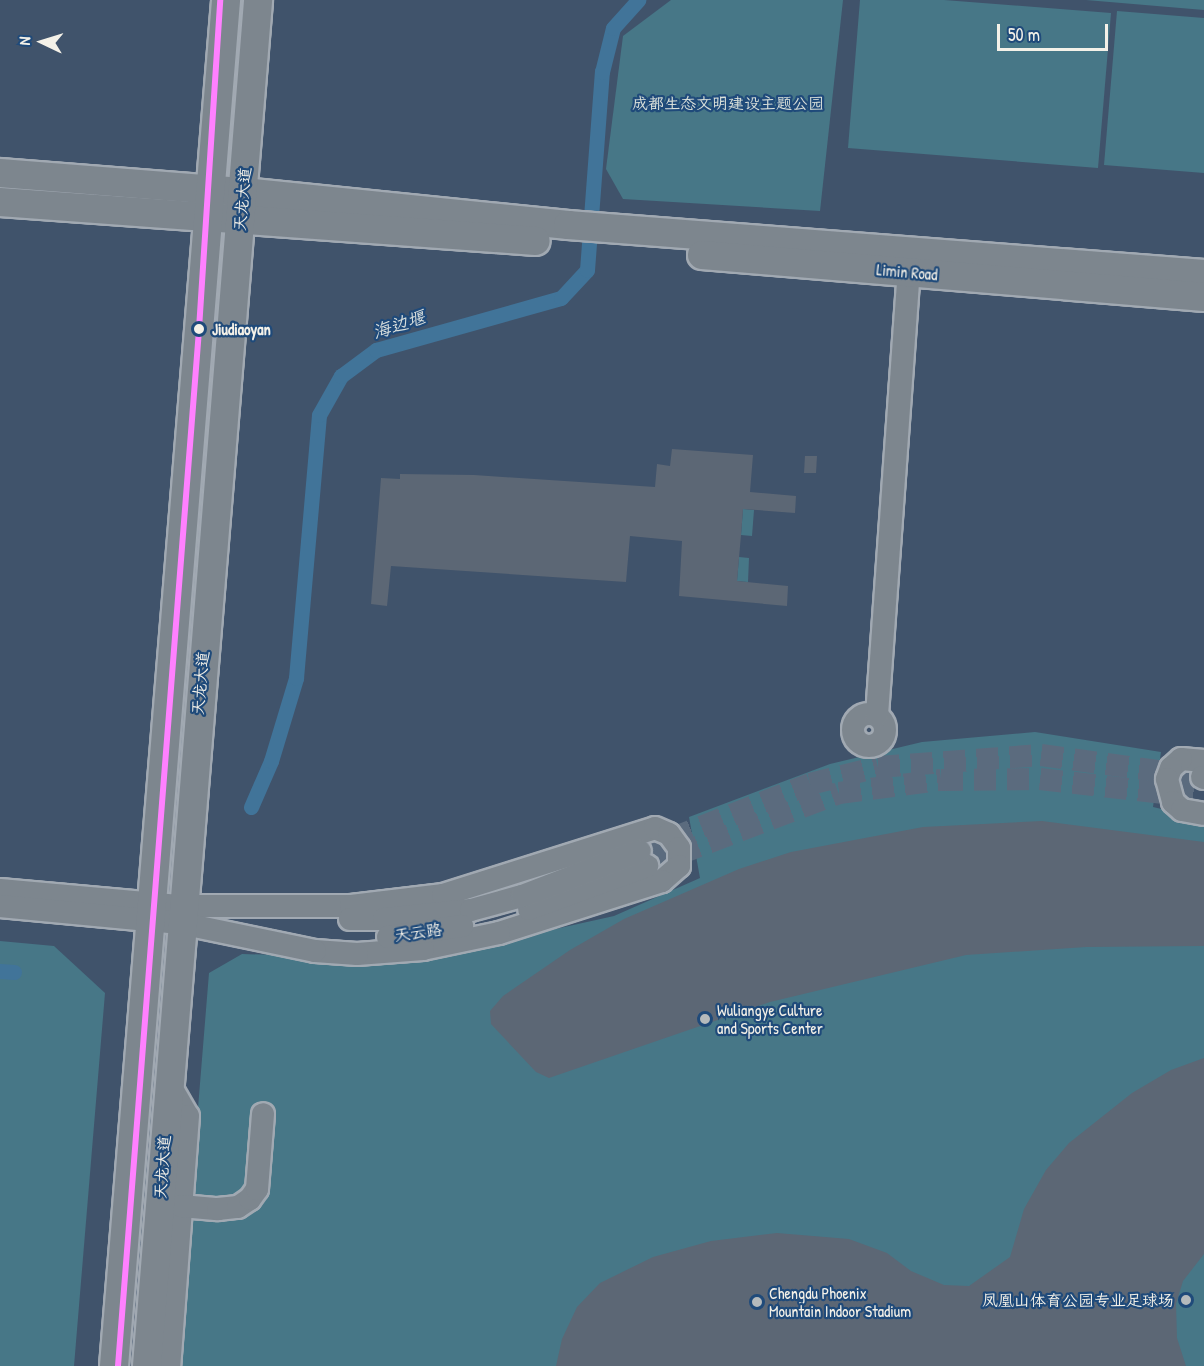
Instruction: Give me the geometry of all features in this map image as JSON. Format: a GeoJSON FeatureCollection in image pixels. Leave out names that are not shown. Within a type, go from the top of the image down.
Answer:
{"type":"FeatureCollection","features":[{"type":"Feature","properties":{"kind":"main road","name":"天龙大道"},"geometry":{"type":"LineString","coordinates":[[114,1366],[211,219],[226,0]]}},
{"type":"Feature","properties":{"kind":"main road","name":"天龙大道"},"geometry":{"type":"LineString","coordinates":[[147,1366],[181,915],[258,0]]}},
{"type":"Feature","properties":{"kind":"main road"},"geometry":{"type":"LineString","coordinates":[[0,172],[243,192],[566,234]]}},
{"type":"Feature","properties":{"kind":"main road"},"geometry":{"type":"LineString","coordinates":[[0,202],[211,219],[566,234]]}},
{"type":"Feature","properties":{"kind":"main road","name":"Limin Road"},"geometry":{"type":"LineString","coordinates":[[566,234],[904,261],[1204,274]]}},
{"type":"Feature","properties":{"kind":"main road","name":"Limin Road"},"geometry":{"type":"LineString","coordinates":[[904,261],[1204,297]]}},
{"type":"Feature","properties":{"kind":"street"},"geometry":{"type":"LineString","coordinates":[[871,714],[904,261]]}},
{"type":"Feature","properties":{"kind":"street"},"geometry":{"type":"LineString","coordinates":[[0,890],[181,915],[351,906],[443,895],[655,828],[669,834],[679,848],[679,866],[662,881],[499,933],[423,949],[357,954],[315,951],[181,915]]}},
{"type":"Feature","properties":{"kind":"street","name":"天云路"},"geometry":{"type":"LineString","coordinates":[[181,915],[358,939],[417,934],[502,918],[644,859]]}},
{"type":"Feature","properties":{"kind":"street"},"geometry":{"type":"LineString","coordinates":[[0,906],[151,912]]}},
{"type":"Feature","properties":{"kind":"street"},"geometry":{"type":"LineString","coordinates":[[168,1082],[188,1116],[169,1366]]}},
{"type":"Feature","properties":{"kind":"street"},"geometry":{"type":"LineString","coordinates":[[181,1206],[218,1209],[238,1207],[250,1199],[257,1189],[263,1114]]}},
{"type":"Feature","properties":{"kind":"green space","name":"成都生态文明建设主题公园"},"geometry":{"type":"Polygon","coordinates":[[[671,0],[843,0],[820,211],[623,199],[606,169],[623,36],[671,0]]]}},
{"type":"Feature","properties":{"kind":"green space"},"geometry":{"type":"Polygon","coordinates":[[[860,0],[944,0],[1111,13],[1098,168],[848,148],[860,0]]]}},
{"type":"Feature","properties":{"kind":"green space"},"geometry":{"type":"Polygon","coordinates":[[[1086,0],[1204,0],[1204,10],[1086,0]]]}},
{"type":"Feature","properties":{"kind":"green space"},"geometry":{"type":"Polygon","coordinates":[[[1117,11],[1204,18],[1204,173],[1104,165],[1117,11]]]}},
{"type":"Feature","properties":{"kind":"green space"},"geometry":{"type":"Polygon","coordinates":[[[743,509],[754,510],[752,536],[741,535],[743,509]]]}},
{"type":"Feature","properties":{"kind":"green space"},"geometry":{"type":"Polygon","coordinates":[[[739,557],[749,558],[748,582],[737,581],[739,557]]]}},
{"type":"Feature","properties":{"kind":"green space","name":"Wuliangye Culture and Sports Center"},"geometry":{"type":"Polygon","coordinates":[[[1035,732],[1161,752],[1153,807],[1204,819],[1204,1366],[177,1366],[209,973],[242,954],[421,959],[614,916],[700,878],[689,817],[830,764],[922,742],[1035,732]]]}},
{"type":"Feature","properties":{"kind":"green space"},"geometry":{"type":"Polygon","coordinates":[[[0,941],[54,946],[105,993],[74,1366],[0,1366],[0,941]]]}},
{"type":"Feature","properties":{"kind":"building"},"geometry":{"type":"Polygon","coordinates":[[[672,449],[753,455],[750,492],[796,496],[795,513],[743,509],[737,581],[788,586],[787,606],[679,596],[682,541],[630,536],[626,582],[391,566],[387,606],[371,604],[381,478],[400,479],[400,474],[474,475],[655,487],[657,464],[670,466],[672,449]]]}},
{"type":"Feature","properties":{"kind":"building"},"geometry":{"type":"Polygon","coordinates":[[[805,456],[817,456],[816,473],[804,473],[805,456]]]}},
{"type":"Feature","properties":{"kind":"building"},"geometry":{"type":"Polygon","coordinates":[[[1042,821],[1204,842],[1204,946],[1086,947],[966,955],[770,1002],[549,1078],[536,1072],[491,1024],[490,1011],[503,996],[570,950],[624,919],[739,869],[791,852],[923,827],[1042,821]]]}},
{"type":"Feature","properties":{"kind":"building"},"geometry":{"type":"Polygon","coordinates":[[[1204,1058],[1204,1254],[1183,1281],[1176,1304],[1177,1338],[1186,1366],[556,1366],[562,1339],[577,1307],[600,1283],[653,1257],[711,1241],[777,1233],[849,1239],[887,1253],[911,1271],[944,1285],[969,1286],[1010,1257],[1024,1209],[1046,1170],[1069,1143],[1132,1093],[1171,1070],[1204,1058]]]}},
{"type":"Feature","properties":{"kind":"waterway","name":"海边堰"},"geometry":{"type":"LineString","coordinates":[[251,807],[271,761],[296,678],[319,415],[341,376],[376,350],[561,298],[587,270],[602,72],[613,28],[638,0]]}},
{"type":"Feature","properties":{"kind":"waterway","name":"海边堰"},"geometry":{"type":"LineString","coordinates":[[0,971],[14,972]]}},
{"type":"Feature","properties":{"kind":"tunnel"},"geometry":{"type":"LineString","coordinates":[[640,851],[810,784],[878,767],[1041,755],[1202,777]]}},
{"type":"Feature","properties":{"kind":"tunnel"},"geometry":{"type":"LineString","coordinates":[[647,866],[839,793],[941,780],[1040,779],[1197,797]]}},
{"type":"Feature","properties":{"kind":"transit line"},"geometry":{"type":"LineString","coordinates":[[118,1366],[199,329],[220,0]]}},
{"type":"Feature","properties":{"kind":"place","name":"Jiudiaoyan"},"geometry":{"type":"Point","coordinates":[199,329]}},
{"type":"Feature","properties":{"kind":"place","name":"Wuliangye Culture and Sports Center"},"geometry":{"type":"Point","coordinates":[705,1019]}},
{"type":"Feature","properties":{"kind":"place","name":"凤凰山体育公园专业足球场"},"geometry":{"type":"Point","coordinates":[1186,1300]}},
{"type":"Feature","properties":{"kind":"place","name":"Chengdu Phoenix Mountain Indoor Stadium"},"geometry":{"type":"Point","coordinates":[757,1302]}}]}
